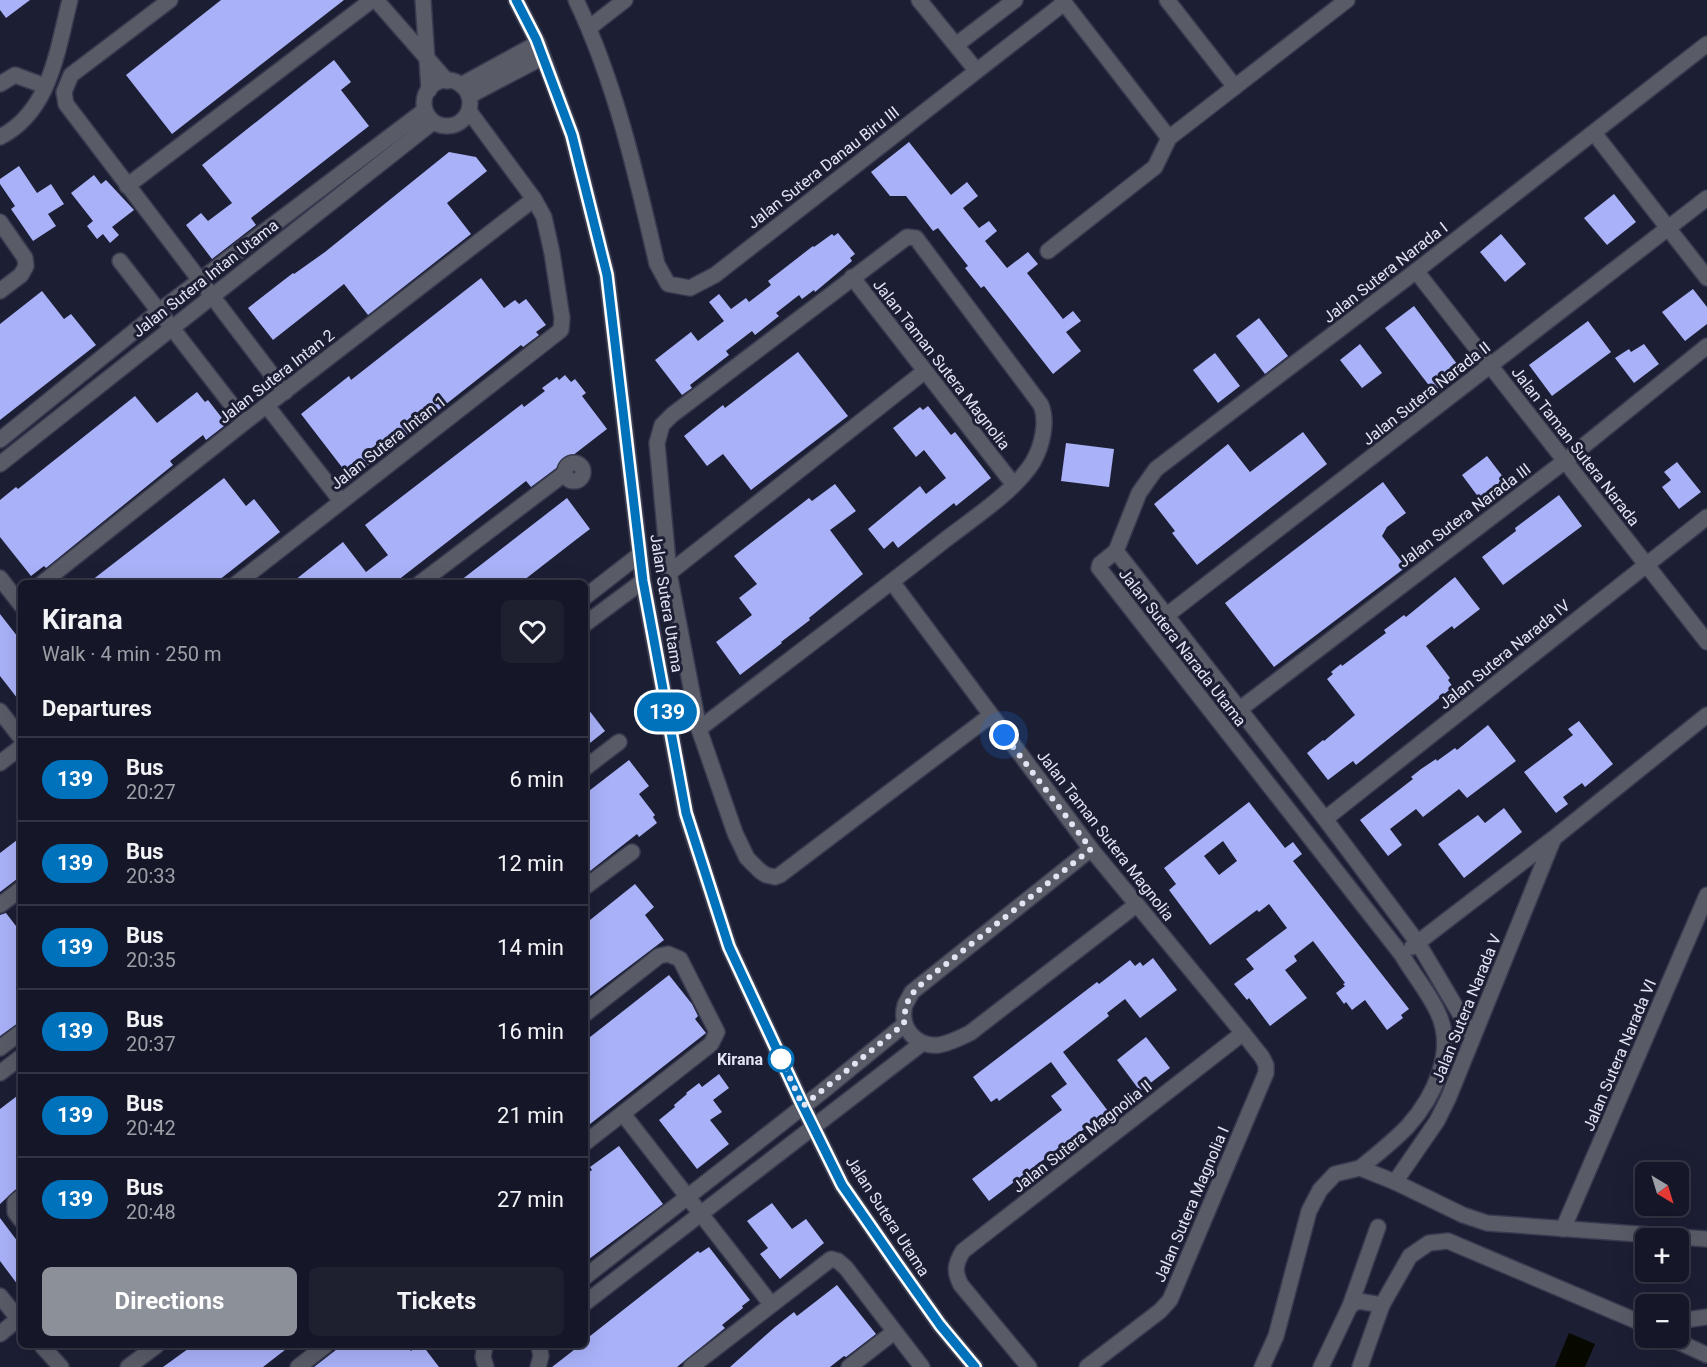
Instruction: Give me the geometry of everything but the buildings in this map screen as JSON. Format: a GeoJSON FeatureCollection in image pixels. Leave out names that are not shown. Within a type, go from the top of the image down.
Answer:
{"type":"FeatureCollection","features":[{"type":"Feature","properties":{"kind":"street"},"geometry":{"type":"LineString","coordinates":[[0,136],[28,117],[40,98],[54,66],[70,0]]}},
{"type":"Feature","properties":{"kind":"street"},"geometry":{"type":"LineString","coordinates":[[170,0],[71,75],[64,92],[66,104],[285,392]]}},
{"type":"Feature","properties":{"kind":"street"},"geometry":{"type":"LineString","coordinates":[[127,186],[374,0],[461,99],[534,199]]}},
{"type":"Feature","properties":{"kind":"street"},"geometry":{"type":"LineString","coordinates":[[423,0],[429,90]]}},
{"type":"Feature","properties":{"kind":"street","name":"Jalan Sutera Utama"},"geometry":{"type":"LineString","coordinates":[[516,0],[540,50],[572,135],[607,275],[643,581],[686,813],[729,947],[803,1106],[849,1195],[909,1281],[975,1367]]}},
{"type":"Feature","properties":{"kind":"street"},"geometry":{"type":"LineString","coordinates":[[576,0],[589,28],[626,0]]}},
{"type":"Feature","properties":{"kind":"street"},"geometry":{"type":"LineString","coordinates":[[919,0],[976,70]]}},
{"type":"Feature","properties":{"kind":"street"},"geometry":{"type":"LineString","coordinates":[[956,45],[1015,0]]}},
{"type":"Feature","properties":{"kind":"street"},"geometry":{"type":"LineString","coordinates":[[1167,0],[1235,87]]}},
{"type":"Feature","properties":{"kind":"street"},"geometry":{"type":"LineString","coordinates":[[1048,251],[1155,167],[1169,138],[1347,0]]}},
{"type":"Feature","properties":{"kind":"street"},"geometry":{"type":"LineString","coordinates":[[1063,1],[1169,138]]}},
{"type":"Feature","properties":{"kind":"street","name":"Jalan Sutera Danau Biru III"},"geometry":{"type":"LineString","coordinates":[[589,28],[619,112],[657,264],[668,284],[690,288],[715,275],[1063,1]]}},
{"type":"Feature","properties":{"kind":"street","name":"Jalan Sutera Narada I"},"geometry":{"type":"LineString","coordinates":[[1116,551],[1139,493],[1156,469],[1416,271],[1707,44]]}},
{"type":"Feature","properties":{"kind":"street"},"geometry":{"type":"LineString","coordinates":[[461,99],[440,82],[425,96],[429,116],[447,126],[461,99],[540,50]]}},
{"type":"Feature","properties":{"kind":"street"},"geometry":{"type":"LineString","coordinates":[[0,84],[15,75],[45,86]]}},
{"type":"Feature","properties":{"kind":"street","name":"Jalan Sutera Intan Utama"},"geometry":{"type":"LineString","coordinates":[[0,440],[158,312],[429,116]]}},
{"type":"Feature","properties":{"kind":"street","name":"Jalan Sutera Intan Utama"},"geometry":{"type":"LineString","coordinates":[[0,464],[211,296],[429,116]]}},
{"type":"Feature","properties":{"kind":"street"},"geometry":{"type":"LineString","coordinates":[[1594,132],[1707,278]]}},
{"type":"Feature","properties":{"kind":"street","name":"Jalan Sutera Narada II"},"geometry":{"type":"LineString","coordinates":[[1167,615],[1707,198]]}},
{"type":"Feature","properties":{"kind":"street","name":"Jalan Sutera Intan 1"},"geometry":{"type":"LineString","coordinates":[[241,580],[558,333],[562,318],[548,234],[544,218],[534,199]]}},
{"type":"Feature","properties":{"kind":"street","name":"Jalan Sutera Intan 2"},"geometry":{"type":"LineString","coordinates":[[46,580],[245,422],[534,199]]}},
{"type":"Feature","properties":{"kind":"street"},"geometry":{"type":"LineString","coordinates":[[0,222],[26,258],[26,266],[21,275],[0,291]]}},
{"type":"Feature","properties":{"kind":"street","name":"Jalan Taman Sutera Magnolia"},"geometry":{"type":"LineString","coordinates":[[1014,485],[852,277],[907,237],[916,238],[1041,405],[1045,415],[1045,424],[1033,461],[1014,485],[892,582],[1091,849],[1262,1057]]}},
{"type":"Feature","properties":{"kind":"street"},"geometry":{"type":"LineString","coordinates":[[120,261],[245,422]]}},
{"type":"Feature","properties":{"kind":"street","name":"Jalan Taman Sutera Narada"},"geometry":{"type":"LineString","coordinates":[[1416,271],[1707,642]]}},
{"type":"Feature","properties":{"kind":"street"},"geometry":{"type":"LineString","coordinates":[[852,277],[662,425],[657,443],[669,573],[699,729],[735,833],[747,858],[760,872],[775,877],[990,716]]}},
{"type":"Feature","properties":{"kind":"street","name":"Jalan Sutera Narada III"},"geometry":{"type":"LineString","coordinates":[[1240,710],[1564,461],[1707,346]]}},
{"type":"Feature","properties":{"kind":"street"},"geometry":{"type":"LineString","coordinates":[[669,573],[926,371]]}},
{"type":"Feature","properties":{"kind":"street"},"geometry":{"type":"LineString","coordinates":[[267,406],[341,501]]}},
{"type":"Feature","properties":{"kind":"street"},"geometry":{"type":"LineString","coordinates":[[424,580],[564,474]]}},
{"type":"Feature","properties":{"kind":"street","name":"Jalan Sutera Narada IV"},"geometry":{"type":"LineString","coordinates":[[1325,819],[1707,517]]}},
{"type":"Feature","properties":{"kind":"street","name":"Jalan Sutera Narada Utama"},"geometry":{"type":"LineString","coordinates":[[1360,1168],[1408,1126],[1424,1105],[1437,1078],[1446,1051],[1445,1034],[1438,1014],[1402,955],[1099,568],[1100,564],[1116,551],[1419,943],[1473,1036]]}},
{"type":"Feature","properties":{"kind":"street"},"geometry":{"type":"LineString","coordinates":[[588,595],[639,555]]}},
{"type":"Feature","properties":{"kind":"street"},"geometry":{"type":"LineString","coordinates":[[0,578],[18,600]]}},
{"type":"Feature","properties":{"kind":"street"},"geometry":{"type":"LineString","coordinates":[[588,622],[643,581]]}},
{"type":"Feature","properties":{"kind":"street"},"geometry":{"type":"LineString","coordinates":[[699,729],[892,582]]}},
{"type":"Feature","properties":{"kind":"street"},"geometry":{"type":"LineString","coordinates":[[0,711],[18,734]]}},
{"type":"Feature","properties":{"kind":"street","name":"Jalan Sutera Narada V"},"geometry":{"type":"LineString","coordinates":[[1402,955],[1707,716]]}},
{"type":"Feature","properties":{"kind":"street"},"geometry":{"type":"LineString","coordinates":[[588,766],[619,742]]}},
{"type":"Feature","properties":{"kind":"street"},"geometry":{"type":"LineString","coordinates":[[0,763],[18,749]]}},
{"type":"Feature","properties":{"kind":"street","name":"Jalan Sutera Narada V"},"geometry":{"type":"LineString","coordinates":[[1395,1182],[1437,1121],[1448,1099],[1554,838]]}},
{"type":"Feature","properties":{"kind":"street"},"geometry":{"type":"LineString","coordinates":[[1091,849],[912,992],[905,1006],[904,1024],[910,1035],[921,1044],[938,1045],[954,1041],[970,1033],[1136,905]]}},
{"type":"Feature","properties":{"kind":"street"},"geometry":{"type":"LineString","coordinates":[[588,885],[632,852]]}},
{"type":"Feature","properties":{"kind":"street"},"geometry":{"type":"LineString","coordinates":[[0,905],[18,891]]}},
{"type":"Feature","properties":{"kind":"street","name":"Jalan Sutera Narada VI"},"geometry":{"type":"LineString","coordinates":[[1563,1229],[1707,895]]}},
{"type":"Feature","properties":{"kind":"street"},"geometry":{"type":"LineString","coordinates":[[588,1012],[659,956],[672,955],[680,959],[717,1032],[711,1044],[588,1141]]}},
{"type":"Feature","properties":{"kind":"street"},"geometry":{"type":"LineString","coordinates":[[588,1275],[904,1024]]}},
{"type":"Feature","properties":{"kind":"street","name":"Jalan Sutera Magnolia II"},"geometry":{"type":"LineString","coordinates":[[1029,1367],[961,1285],[955,1274],[956,1262],[963,1251],[1243,1033]]}},
{"type":"Feature","properties":{"kind":"street"},"geometry":{"type":"LineString","coordinates":[[0,1048],[18,1034]]}},
{"type":"Feature","properties":{"kind":"street"},"geometry":{"type":"LineString","coordinates":[[588,1301],[921,1044]]}},
{"type":"Feature","properties":{"kind":"street","name":"Jalan Sutera Magnolia I"},"geometry":{"type":"LineString","coordinates":[[1087,1367],[1160,1311],[1175,1291],[1266,1073],[1266,1065],[1262,1057]]}},
{"type":"Feature","properties":{"kind":"street"},"geometry":{"type":"LineString","coordinates":[[0,1073],[18,1059]]}},
{"type":"Feature","properties":{"kind":"street"},"geometry":{"type":"LineString","coordinates":[[623,1114],[771,1304]]}},
{"type":"Feature","properties":{"kind":"street"},"geometry":{"type":"LineString","coordinates":[[1262,1367],[1276,1336],[1309,1211],[1320,1190],[1335,1174],[1360,1168],[1463,1215],[1487,1222],[1707,1239]]}},
{"type":"Feature","properties":{"kind":"street"},"geometry":{"type":"LineString","coordinates":[[18,1199],[15,1212],[18,1216]]}},
{"type":"Feature","properties":{"kind":"street"},"geometry":{"type":"LineString","coordinates":[[1321,1367],[1350,1306],[1378,1227]]}},
{"type":"Feature","properties":{"kind":"street"},"geometry":{"type":"LineString","coordinates":[[1360,1367],[1382,1305],[1410,1256],[1429,1243],[1448,1241],[1635,1321]]}},
{"type":"Feature","properties":{"kind":"street"},"geometry":{"type":"LineString","coordinates":[[691,1367],[829,1259],[838,1261],[846,1268],[922,1367]]}},
{"type":"Feature","properties":{"kind":"street"},"geometry":{"type":"LineString","coordinates":[[0,1296],[18,1318]]}},
{"type":"Feature","properties":{"kind":"street"},"geometry":{"type":"LineString","coordinates":[[1350,1306],[1359,1301],[1382,1305]]}},
{"type":"Feature","properties":{"kind":"street"},"geometry":{"type":"LineString","coordinates":[[1689,1319],[1707,1317]]}},
{"type":"Feature","properties":{"kind":"street"},"geometry":{"type":"LineString","coordinates":[[0,1334],[18,1321]]}},
{"type":"Feature","properties":{"kind":"street"},"geometry":{"type":"LineString","coordinates":[[849,1367],[894,1332]]}},
{"type":"Feature","properties":{"kind":"street"},"geometry":{"type":"LineString","coordinates":[[1689,1347],[1707,1355]]}},
{"type":"Feature","properties":{"kind":"street"},"geometry":{"type":"LineString","coordinates":[[44,1348],[61,1367]]}},
{"type":"Feature","properties":{"kind":"street"},"geometry":{"type":"LineString","coordinates":[[128,1367],[153,1348]]}},
{"type":"Feature","properties":{"kind":"street"},"geometry":{"type":"LineString","coordinates":[[298,1367],[322,1348]]}},
{"type":"Feature","properties":{"kind":"street"},"geometry":{"type":"LineString","coordinates":[[538,1367],[541,1356],[539,1348]]}},
{"type":"Feature","properties":{"kind":"street"},"geometry":{"type":"LineString","coordinates":[[470,1367],[485,1356]]}},
{"type":"Feature","properties":{"kind":"shaded area"},"geometry":{"type":"Polygon","coordinates":[[[1569,1333],[1595,1344],[1585,1367],[1555,1367],[1569,1333]]]}},
{"type":"Feature","properties":{"kind":"bus line","name":"139"},"geometry":{"type":"LineString","coordinates":[[516,0],[536,39],[572,135],[607,275],[643,581],[686,813],[729,947],[842,1185],[940,1325],[975,1367]]}},
{"type":"Feature","properties":{"kind":"place","name":"Kirana"},"geometry":{"type":"Point","coordinates":[781,1059]}},
{"type":"Feature","properties":{"kind":"route"},"geometry":{"type":"LineString","coordinates":[[781,1059],[803,1106],[904,1024],[905,1006],[912,992],[1091,849],[1004,735]]}}]}
